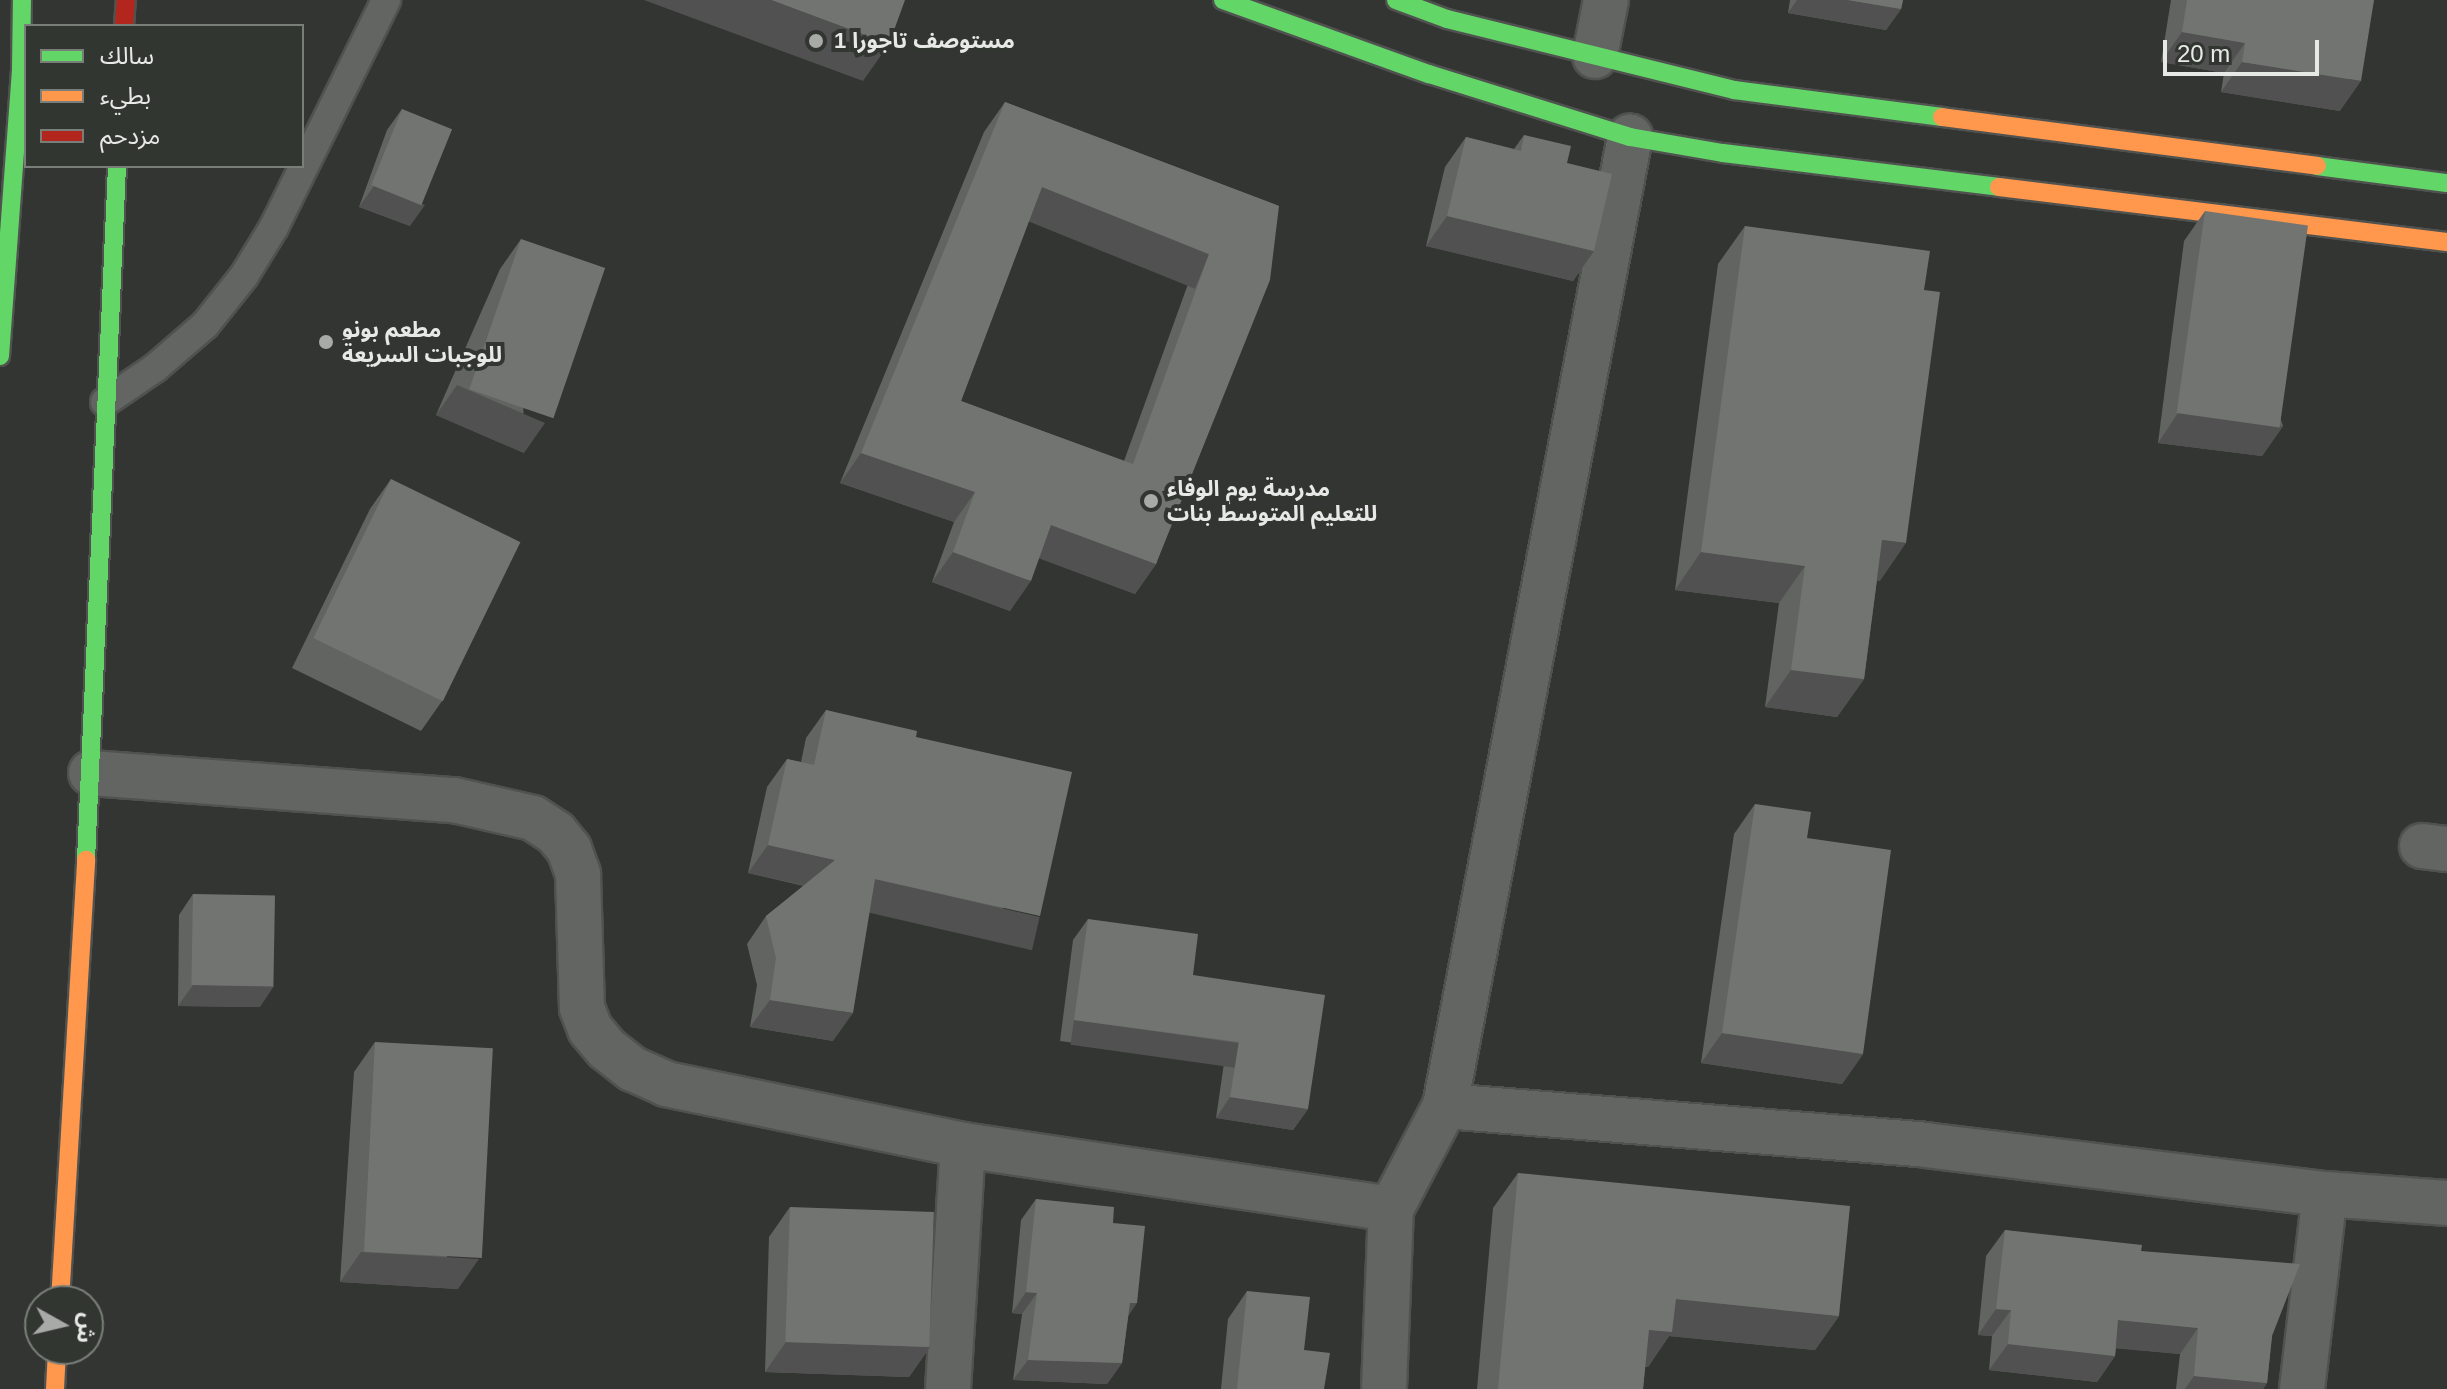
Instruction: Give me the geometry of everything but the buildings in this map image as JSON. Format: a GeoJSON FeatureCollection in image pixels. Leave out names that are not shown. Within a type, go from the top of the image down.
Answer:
{"type":"FeatureCollection","features":[{"type":"Feature","properties":{"kind":"main road"},"geometry":{"type":"LineString","coordinates":[[0,356],[21,68],[22,0]]}},
{"type":"Feature","properties":{"kind":"main road"},"geometry":{"type":"LineString","coordinates":[[124,24],[126,0]]}},
{"type":"Feature","properties":{"kind":"main road"},"geometry":{"type":"LineString","coordinates":[[1223,0],[1429,74],[1630,137],[1723,153],[2447,242]]}},
{"type":"Feature","properties":{"kind":"main road"},"geometry":{"type":"LineString","coordinates":[[1396,0],[1447,19],[1734,90],[2447,183]]}},
{"type":"Feature","properties":{"kind":"main road"},"geometry":{"type":"LineString","coordinates":[[61,1285],[91,773],[117,168]]}},
{"type":"Feature","properties":{"kind":"main road"},"geometry":{"type":"LineString","coordinates":[[55,1389],[56,1365]]}},
{"type":"Feature","properties":{"kind":"street"},"geometry":{"type":"LineString","coordinates":[[1595,56],[1606,0]]}},
{"type":"Feature","properties":{"kind":"street"},"geometry":{"type":"LineString","coordinates":[[1384,1389],[1391,1209],[1445,1106],[1630,137]]}},
{"type":"Feature","properties":{"kind":"street"},"geometry":{"type":"LineString","coordinates":[[91,773],[454,800],[533,818],[556,833],[569,849],[578,874],[582,1008],[590,1029],[607,1049],[633,1069],[666,1084],[963,1145],[1391,1209]]}},
{"type":"Feature","properties":{"kind":"street"},"geometry":{"type":"LineString","coordinates":[[1445,1106],[1925,1145],[2325,1194],[2447,1203]]}},
{"type":"Feature","properties":{"kind":"street"},"geometry":{"type":"LineString","coordinates":[[948,1389],[963,1145]]}},
{"type":"Feature","properties":{"kind":"street"},"geometry":{"type":"LineString","coordinates":[[2302,1389],[2325,1194]]}},
{"type":"Feature","properties":{"kind":"lane"},"geometry":{"type":"LineString","coordinates":[[304,166],[386,0]]}},
{"type":"Feature","properties":{"kind":"lane"},"geometry":{"type":"LineString","coordinates":[[105,402],[155,368],[205,325],[244,276],[274,227],[303,168]]}},
{"type":"Feature","properties":{"kind":"traffic: fast"},"geometry":{"type":"LineString","coordinates":[[0,356],[21,68],[22,0]]}},
{"type":"Feature","properties":{"kind":"traffic: fast"},"geometry":{"type":"LineString","coordinates":[[1223,0],[1429,74],[1630,137],[1723,153],[1999,187]]}},
{"type":"Feature","properties":{"kind":"traffic: fast"},"geometry":{"type":"LineString","coordinates":[[1396,0],[1447,19],[1734,90],[1942,117]]}},
{"type":"Feature","properties":{"kind":"traffic: fast"},"geometry":{"type":"LineString","coordinates":[[2317,166],[2447,183]]}},
{"type":"Feature","properties":{"kind":"traffic: fast"},"geometry":{"type":"LineString","coordinates":[[86,860],[117,168]]}},
{"type":"Feature","properties":{"kind":"traffic: slow"},"geometry":{"type":"LineString","coordinates":[[1942,117],[2317,166]]}},
{"type":"Feature","properties":{"kind":"traffic: slow"},"geometry":{"type":"LineString","coordinates":[[1999,187],[2447,242]]}},
{"type":"Feature","properties":{"kind":"traffic: slow"},"geometry":{"type":"LineString","coordinates":[[61,1285],[86,860]]}},
{"type":"Feature","properties":{"kind":"traffic: slow"},"geometry":{"type":"LineString","coordinates":[[55,1389],[56,1365]]}},
{"type":"Feature","properties":{"kind":"traffic: jam"},"geometry":{"type":"LineString","coordinates":[[124,24],[126,0]]}},
{"type":"Feature","properties":{"kind":"place","name":"مستوصف تاجورا 1"},"geometry":{"type":"Point","coordinates":[816,41]}},
{"type":"Feature","properties":{"kind":"place","name":"مطعم بونو للوجبات السريعة"},"geometry":{"type":"Point","coordinates":[326,342]}},
{"type":"Feature","properties":{"kind":"place","name":"مدرسة يوم الوفاء للتعليم المتوسط بنات"},"geometry":{"type":"Point","coordinates":[1151,501]}}]}
